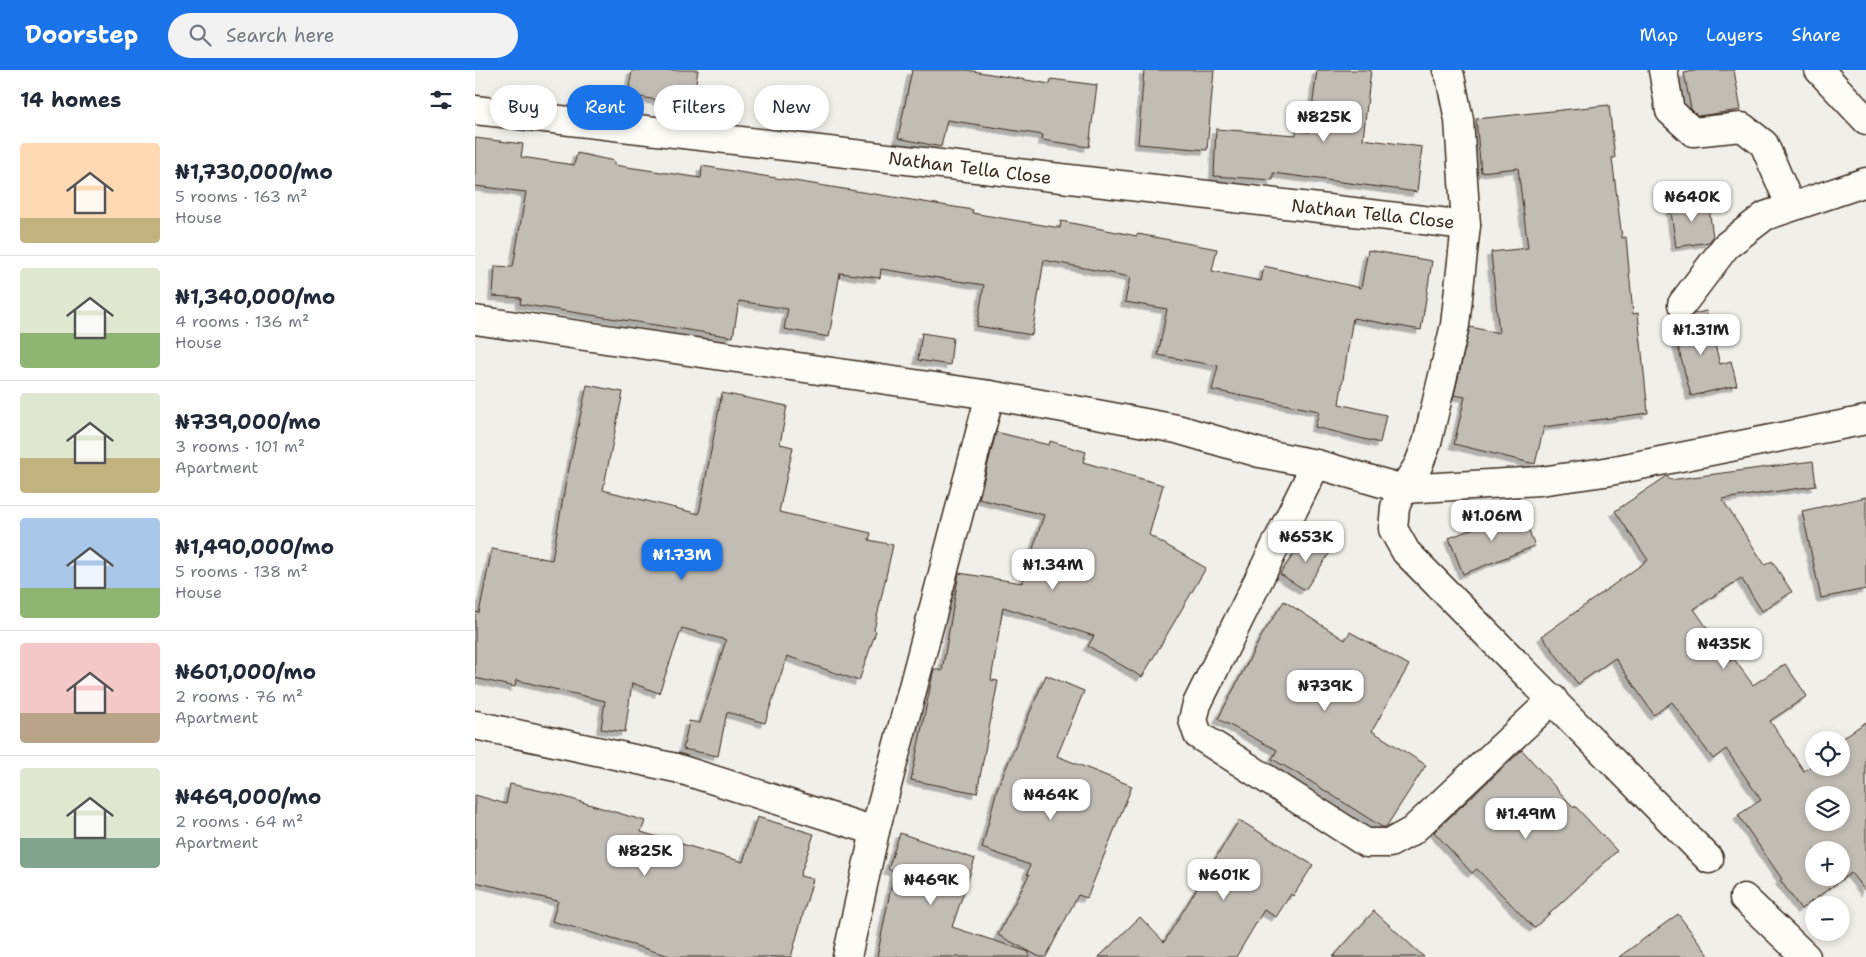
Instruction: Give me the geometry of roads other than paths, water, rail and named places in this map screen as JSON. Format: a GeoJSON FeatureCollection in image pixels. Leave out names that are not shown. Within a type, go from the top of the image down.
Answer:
{"type":"FeatureCollection","features":[{"type":"Feature","properties":{"kind":"street"},"geometry":{"type":"LineString","coordinates":[[1447,70],[1450,76],[1459,120],[1466,224],[1455,325],[1427,443],[1418,466],[1403,489],[1395,507],[1393,529],[1406,552],[1709,859]]}},
{"type":"Feature","properties":{"kind":"street"},"geometry":{"type":"LineString","coordinates":[[1663,70],[1670,111],[1693,132],[1742,127],[1764,144],[1791,207]]}},
{"type":"Feature","properties":{"kind":"street"},"geometry":{"type":"LineString","coordinates":[[1819,70],[1866,120]]}},
{"type":"Feature","properties":{"kind":"street","name":"Nathan Tella Close"},"geometry":{"type":"LineString","coordinates":[[475,110],[1466,224]]}},
{"type":"Feature","properties":{"kind":"street"},"geometry":{"type":"LineString","coordinates":[[1682,304],[1726,246],[1765,216],[1866,182]]}},
{"type":"Feature","properties":{"kind":"street"},"geometry":{"type":"LineString","coordinates":[[475,320],[990,395],[1177,429],[1260,453],[1316,464],[1403,489],[1540,481],[1605,472],[1866,420]]}},
{"type":"Feature","properties":{"kind":"street"},"geometry":{"type":"LineString","coordinates":[[847,957],[875,831],[990,395]]}},
{"type":"Feature","properties":{"kind":"street"},"geometry":{"type":"LineString","coordinates":[[1316,464],[1197,704],[1193,720],[1198,735],[1366,844],[1390,843],[1412,831],[1553,700]]}},
{"type":"Feature","properties":{"kind":"street"},"geometry":{"type":"LineString","coordinates":[[475,725],[676,768],[875,831]]}},
{"type":"Feature","properties":{"kind":"street"},"geometry":{"type":"LineString","coordinates":[[1744,898],[1806,957]]}}]}
